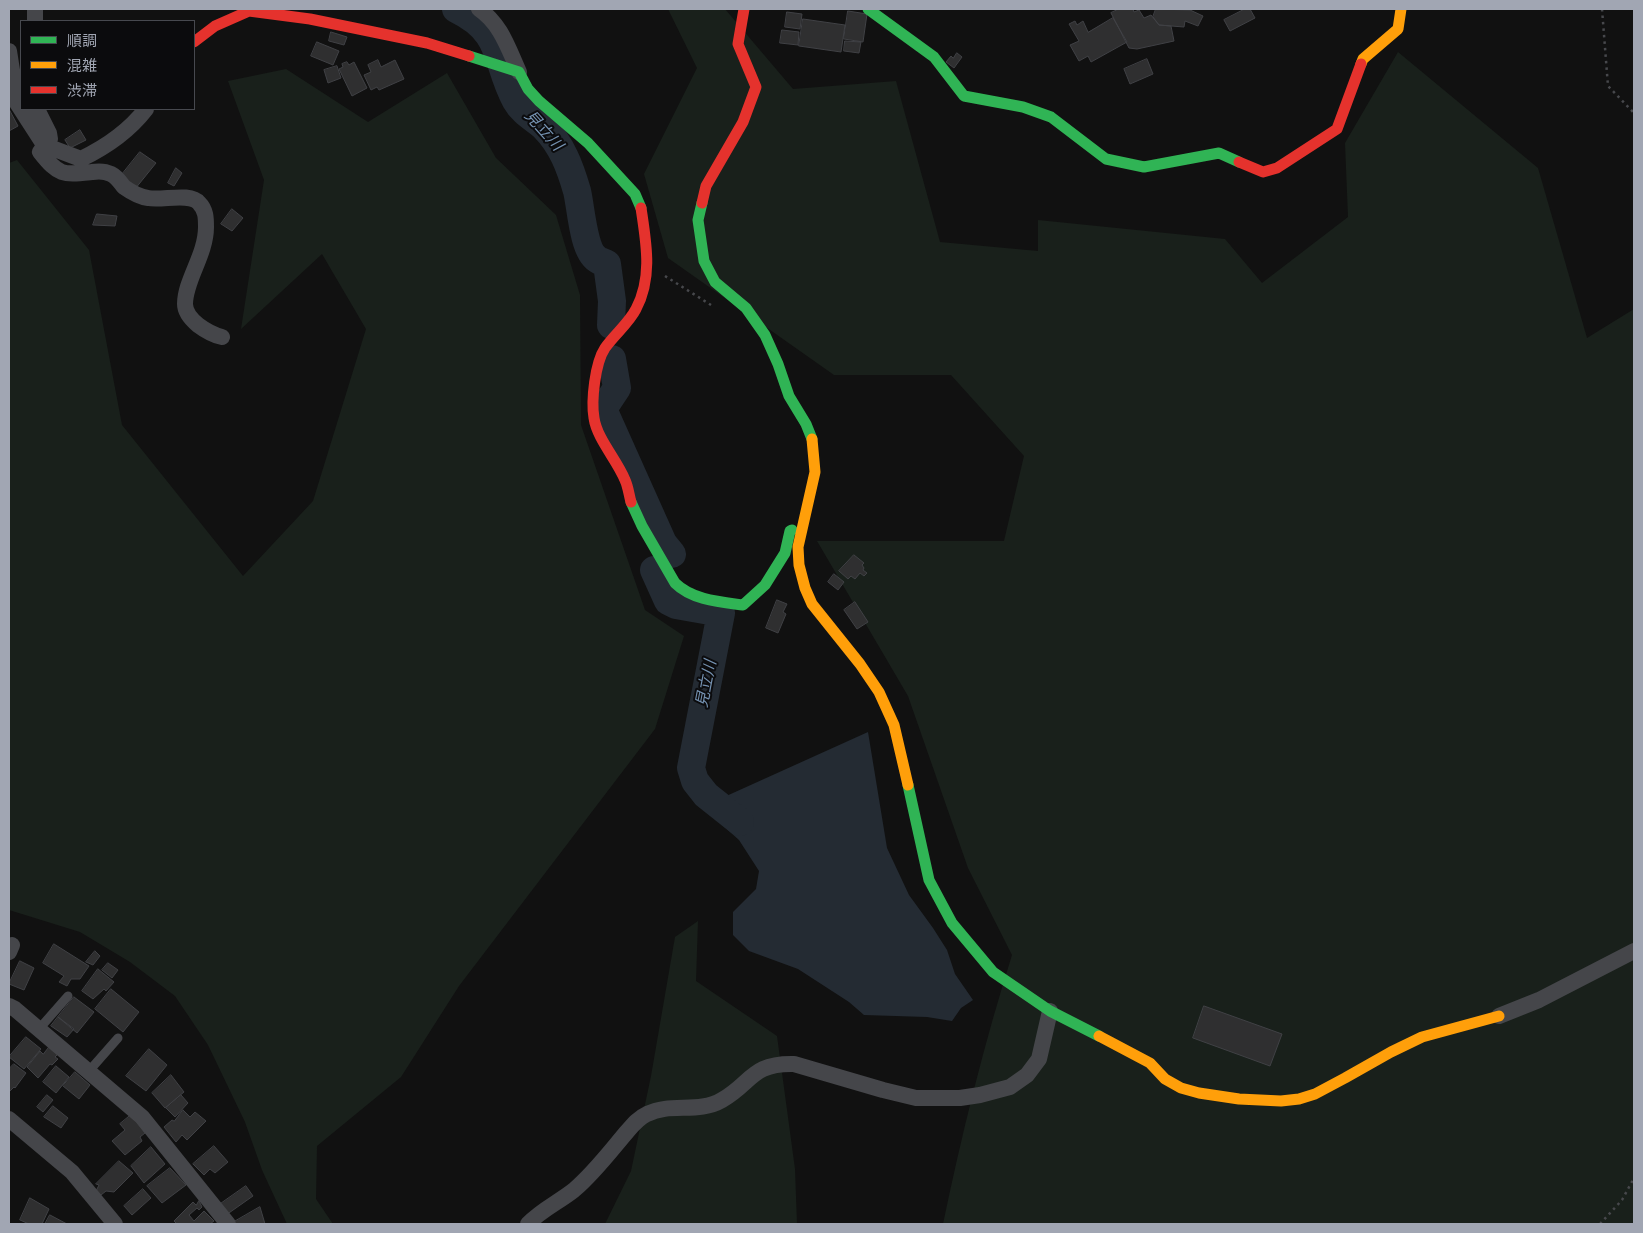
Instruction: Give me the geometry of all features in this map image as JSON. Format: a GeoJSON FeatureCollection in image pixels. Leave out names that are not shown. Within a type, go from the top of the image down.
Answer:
{"type":"FeatureCollection","features":[{"type":"Feature","properties":{"kind":"street"},"geometry":{"type":"LineString","coordinates":[[479,9],[498,26],[507,69]]}},
{"type":"Feature","properties":{"kind":"street"},"geometry":{"type":"LineString","coordinates":[[744,9],[738,44],[756,87],[743,122],[706,186],[698,220],[704,261],[715,282],[746,308],[765,335],[789,396],[806,424],[813,442],[815,472],[798,547],[799,565],[805,588],[812,604],[860,664],[878,692],[894,725],[929,880],[952,924],[993,972],[1050,1012],[1150,1063],[1158,1073],[1178,1088],[1196,1093],[1232,1098],[1281,1101],[1298,1099],[1320,1090],[1385,1053],[1422,1037],[1499,1016],[1539,1000],[1634,951]]}},
{"type":"Feature","properties":{"kind":"street"},"geometry":{"type":"LineString","coordinates":[[868,9],[934,57],[964,96],[1023,107],[1051,117],[1106,159],[1144,167],[1219,153],[1263,172],[1277,168],[1336,129],[1363,59],[1398,29],[1401,9]]}},
{"type":"Feature","properties":{"kind":"street"},"geometry":{"type":"LineString","coordinates":[[195,41],[215,26],[249,11],[310,19],[427,43],[507,69],[539,101],[588,143],[635,194],[641,205],[648,256],[644,288],[636,310],[604,349],[598,364],[595,377],[594,418],[605,444],[626,481],[631,504],[666,570],[675,583],[686,593],[721,602],[743,605],[765,585],[785,553],[790,531],[805,519]]}},
{"type":"Feature","properties":{"kind":"street"},"geometry":{"type":"LineString","coordinates":[[9,51],[14,83],[11,96],[20,109]]}},
{"type":"Feature","properties":{"kind":"street"},"geometry":{"type":"LineString","coordinates":[[20,110],[44,145],[81,159],[100,150],[135,122],[145,110]]}},
{"type":"Feature","properties":{"kind":"street"},"geometry":{"type":"LineString","coordinates":[[37,110],[49,133],[50,139],[40,152],[60,172],[73,174],[102,171],[111,174],[130,191],[146,198],[160,200],[183,197],[195,199],[200,203],[206,216],[206,238],[186,295],[186,310],[197,324],[214,335],[222,337]]}},
{"type":"Feature","properties":{"kind":"street"},"geometry":{"type":"LineString","coordinates":[[9,1006],[39,1029],[142,1117],[228,1224]]}},
{"type":"Feature","properties":{"kind":"street"},"geometry":{"type":"LineString","coordinates":[[528,1224],[537,1215],[572,1192],[638,1120],[646,1114],[663,1109],[707,1106],[729,1095],[756,1071],[765,1067],[783,1064],[794,1064],[916,1098],[960,1098],[998,1091],[1020,1081],[1039,1059],[1050,1012]]}},
{"type":"Feature","properties":{"kind":"street"},"geometry":{"type":"LineString","coordinates":[[9,1119],[72,1172],[115,1224]]}},
{"type":"Feature","properties":{"kind":"lane"},"geometry":{"type":"LineString","coordinates":[[39,1029],[68,996]]}},
{"type":"Feature","properties":{"kind":"lane"},"geometry":{"type":"LineString","coordinates":[[89,1071],[118,1038]]}},
{"type":"Feature","properties":{"kind":"path"},"geometry":{"type":"LineString","coordinates":[[1602,9],[1608,86],[1634,113]]}},
{"type":"Feature","properties":{"kind":"path"},"geometry":{"type":"LineString","coordinates":[[648,256],[663,275],[718,310]]}},
{"type":"Feature","properties":{"kind":"path"},"geometry":{"type":"LineString","coordinates":[[1600,1224],[1622,1200],[1634,1178]]}},
{"type":"Feature","properties":{"kind":"shaded area"},"geometry":{"type":"Polygon","coordinates":[[[668,9],[725,9],[793,89],[896,81],[940,242],[1038,251],[1038,220],[1225,239],[1262,283],[1348,217],[1345,143],[1398,52],[1538,168],[1587,338],[1634,309],[1634,1224],[943,1224],[974,1089],[1012,955],[968,868],[908,696],[817,541],[1004,541],[1024,456],[951,375],[834,375],[668,258],[644,174],[697,68],[668,9]]]}},
{"type":"Feature","properties":{"kind":"shaded area"},"geometry":{"type":"Polygon","coordinates":[[[286,69],[368,122],[447,73],[496,158],[556,215],[580,295],[581,425],[645,610],[684,636],[655,729],[459,986],[401,1077],[317,1146],[316,1199],[333,1224],[287,1224],[262,1170],[245,1122],[208,1045],[175,996],[130,962],[80,932],[9,910],[9,163],[17,160],[89,250],[122,425],[243,576],[313,501],[366,329],[322,254],[241,329],[264,180],[228,81],[286,69]]]}},
{"type":"Feature","properties":{"kind":"shaded area"},"geometry":{"type":"Polygon","coordinates":[[[868,732],[887,848],[909,895],[947,950],[955,974],[973,1000],[961,1008],[952,1021],[927,1017],[864,1015],[849,1002],[798,969],[749,951],[733,935],[733,912],[756,889],[759,871],[739,840],[702,807],[868,732]]]}},
{"type":"Feature","properties":{"kind":"shaded area"},"geometry":{"type":"Polygon","coordinates":[[[698,921],[696,981],[777,1036],[795,1169],[797,1224],[605,1224],[631,1171],[651,1076],[675,937],[698,921]]]}},
{"type":"Feature","properties":{"kind":"building"},"geometry":{"type":"Polygon","coordinates":[[[1119,9],[1133,9],[1134,12],[1139,10],[1144,18],[1151,15],[1159,25],[1171,26],[1174,41],[1137,49],[1129,48],[1111,13],[1119,9]]]}},
{"type":"Feature","properties":{"kind":"building"},"geometry":{"type":"Polygon","coordinates":[[[1156,9],[1190,10],[1203,16],[1198,26],[1185,21],[1184,27],[1159,25],[1153,17],[1156,9]]]}},
{"type":"Feature","properties":{"kind":"building"},"geometry":{"type":"Polygon","coordinates":[[[1245,9],[1250,9],[1255,18],[1230,31],[1224,20],[1245,9]]]}},
{"type":"Feature","properties":{"kind":"building"},"geometry":{"type":"Polygon","coordinates":[[[848,11],[867,14],[863,42],[844,39],[848,11]]]}},
{"type":"Feature","properties":{"kind":"building"},"geometry":{"type":"Polygon","coordinates":[[[787,12],[802,14],[800,29],[785,27],[787,12]]]}},
{"type":"Feature","properties":{"kind":"building"},"geometry":{"type":"Polygon","coordinates":[[[1113,18],[1127,42],[1091,62],[1088,56],[1079,61],[1070,45],[1079,41],[1069,24],[1075,21],[1077,25],[1083,21],[1088,32],[1113,18]]]}},
{"type":"Feature","properties":{"kind":"building"},"geometry":{"type":"Polygon","coordinates":[[[803,19],[845,25],[841,52],[799,46],[803,19]]]}},
{"type":"Feature","properties":{"kind":"building"},"geometry":{"type":"Polygon","coordinates":[[[782,30],[799,32],[798,45],[780,43],[782,30]]]}},
{"type":"Feature","properties":{"kind":"building"},"geometry":{"type":"Polygon","coordinates":[[[331,32],[347,37],[344,45],[329,41],[331,32]]]}},
{"type":"Feature","properties":{"kind":"building"},"geometry":{"type":"Polygon","coordinates":[[[845,41],[861,42],[859,53],[844,51],[845,41]]]}},
{"type":"Feature","properties":{"kind":"building"},"geometry":{"type":"Polygon","coordinates":[[[317,42],[339,51],[333,65],[311,56],[317,42]]]}},
{"type":"Feature","properties":{"kind":"building"},"geometry":{"type":"Polygon","coordinates":[[[957,53],[962,57],[954,68],[946,62],[957,53]]]}},
{"type":"Feature","properties":{"kind":"building"},"geometry":{"type":"Polygon","coordinates":[[[1147,59],[1153,74],[1130,84],[1124,69],[1147,59]]]}},
{"type":"Feature","properties":{"kind":"building"},"geometry":{"type":"Polygon","coordinates":[[[378,60],[381,67],[395,60],[404,79],[379,90],[377,87],[371,90],[364,75],[371,72],[368,65],[378,60]]]}},
{"type":"Feature","properties":{"kind":"building"},"geometry":{"type":"Polygon","coordinates":[[[347,62],[349,65],[354,62],[367,88],[352,96],[339,69],[343,67],[342,64],[347,62]]]}},
{"type":"Feature","properties":{"kind":"building"},"geometry":{"type":"Polygon","coordinates":[[[337,66],[341,78],[328,83],[324,70],[337,66]]]}},
{"type":"Feature","properties":{"kind":"building"},"geometry":{"type":"Polygon","coordinates":[[[9,109],[18,126],[9,131],[9,109]]]}},
{"type":"Feature","properties":{"kind":"building"},"geometry":{"type":"Polygon","coordinates":[[[80,130],[86,140],[70,148],[65,140],[80,130]]]}},
{"type":"Feature","properties":{"kind":"building"},"geometry":{"type":"Polygon","coordinates":[[[140,152],[156,163],[135,189],[120,177],[140,152]]]}},
{"type":"Feature","properties":{"kind":"building"},"geometry":{"type":"Polygon","coordinates":[[[176,168],[182,173],[174,186],[168,183],[176,168]]]}},
{"type":"Feature","properties":{"kind":"building"},"geometry":{"type":"Polygon","coordinates":[[[232,209],[243,218],[232,231],[221,224],[232,209]]]}},
{"type":"Feature","properties":{"kind":"building"},"geometry":{"type":"Polygon","coordinates":[[[97,214],[117,216],[115,226],[93,225],[97,214]]]}},
{"type":"Feature","properties":{"kind":"building"},"geometry":{"type":"Polygon","coordinates":[[[854,555],[864,563],[862,565],[863,570],[867,573],[864,576],[860,573],[855,579],[851,576],[848,579],[839,571],[854,555]]]}},
{"type":"Feature","properties":{"kind":"building"},"geometry":{"type":"Polygon","coordinates":[[[834,574],[844,582],[838,590],[828,582],[834,574]]]}},
{"type":"Feature","properties":{"kind":"building"},"geometry":{"type":"Polygon","coordinates":[[[777,600],[787,604],[783,612],[786,614],[778,633],[766,628],[777,600]]]}},
{"type":"Feature","properties":{"kind":"building"},"geometry":{"type":"Polygon","coordinates":[[[855,602],[868,622],[857,629],[844,610],[855,602]]]}},
{"type":"Feature","properties":{"kind":"building"},"geometry":{"type":"Polygon","coordinates":[[[54,944],[89,966],[80,979],[71,979],[67,986],[59,982],[64,976],[43,963],[54,944]]]}},
{"type":"Feature","properties":{"kind":"building"},"geometry":{"type":"Polygon","coordinates":[[[95,951],[100,956],[93,965],[86,962],[95,951]]]}},
{"type":"Feature","properties":{"kind":"building"},"geometry":{"type":"Polygon","coordinates":[[[20,961],[34,968],[24,990],[9,984],[20,961]]]}},
{"type":"Feature","properties":{"kind":"building"},"geometry":{"type":"Polygon","coordinates":[[[108,963],[118,970],[112,978],[102,970],[108,963]]]}},
{"type":"Feature","properties":{"kind":"building"},"geometry":{"type":"Polygon","coordinates":[[[98,969],[114,982],[106,991],[104,989],[93,999],[82,991],[98,969]]]}},
{"type":"Feature","properties":{"kind":"building"},"geometry":{"type":"Polygon","coordinates":[[[111,989],[139,1012],[123,1032],[95,1009],[111,989]]]}},
{"type":"Feature","properties":{"kind":"building"},"geometry":{"type":"Polygon","coordinates":[[[74,997],[94,1012],[77,1033],[58,1017],[74,997]]]}},
{"type":"Feature","properties":{"kind":"building"},"geometry":{"type":"Polygon","coordinates":[[[1204,1006],[1282,1034],[1270,1066],[1193,1038],[1204,1006]]]}},
{"type":"Feature","properties":{"kind":"building"},"geometry":{"type":"Polygon","coordinates":[[[58,1017],[74,1029],[67,1037],[51,1026],[58,1017]]]}},
{"type":"Feature","properties":{"kind":"building"},"geometry":{"type":"Polygon","coordinates":[[[26,1037],[41,1049],[24,1069],[9,1057],[26,1037]]]}},
{"type":"Feature","properties":{"kind":"building"},"geometry":{"type":"Polygon","coordinates":[[[50,1046],[59,1053],[55,1057],[58,1059],[52,1065],[50,1064],[38,1078],[27,1067],[40,1051],[43,1054],[50,1046]]]}},
{"type":"Feature","properties":{"kind":"building"},"geometry":{"type":"Polygon","coordinates":[[[149,1049],[167,1065],[146,1091],[126,1076],[149,1049]]]}},
{"type":"Feature","properties":{"kind":"building"},"geometry":{"type":"Polygon","coordinates":[[[14,1064],[26,1073],[15,1088],[10,1091],[9,1069],[14,1064]]]}},
{"type":"Feature","properties":{"kind":"building"},"geometry":{"type":"Polygon","coordinates":[[[56,1066],[69,1077],[56,1093],[43,1082],[56,1066]]]}},
{"type":"Feature","properties":{"kind":"building"},"geometry":{"type":"Polygon","coordinates":[[[75,1072],[90,1085],[79,1099],[63,1086],[75,1072]]]}},
{"type":"Feature","properties":{"kind":"building"},"geometry":{"type":"Polygon","coordinates":[[[171,1075],[184,1092],[165,1108],[152,1093],[171,1075]]]}},
{"type":"Feature","properties":{"kind":"building"},"geometry":{"type":"Polygon","coordinates":[[[47,1095],[53,1100],[43,1112],[37,1107],[47,1095]]]}},
{"type":"Feature","properties":{"kind":"building"},"geometry":{"type":"Polygon","coordinates":[[[181,1095],[188,1103],[175,1117],[166,1108],[181,1095]]]}},
{"type":"Feature","properties":{"kind":"building"},"geometry":{"type":"Polygon","coordinates":[[[53,1106],[68,1118],[61,1128],[44,1117],[53,1106]]]}},
{"type":"Feature","properties":{"kind":"building"},"geometry":{"type":"Polygon","coordinates":[[[183,1110],[190,1117],[195,1112],[206,1121],[187,1140],[182,1135],[176,1142],[164,1127],[172,1120],[174,1121],[183,1110]]]}},
{"type":"Feature","properties":{"kind":"building"},"geometry":{"type":"Polygon","coordinates":[[[131,1115],[145,1133],[140,1137],[142,1141],[125,1155],[112,1141],[125,1130],[120,1124],[131,1115]]]}},
{"type":"Feature","properties":{"kind":"building"},"geometry":{"type":"Polygon","coordinates":[[[214,1146],[228,1162],[215,1173],[210,1169],[204,1175],[193,1164],[214,1146]]]}},
{"type":"Feature","properties":{"kind":"building"},"geometry":{"type":"Polygon","coordinates":[[[151,1147],[165,1164],[144,1183],[131,1166],[151,1147]]]}},
{"type":"Feature","properties":{"kind":"building"},"geometry":{"type":"Polygon","coordinates":[[[119,1161],[133,1173],[114,1192],[106,1191],[101,1195],[96,1191],[99,1185],[96,1184],[119,1161]]]}},
{"type":"Feature","properties":{"kind":"building"},"geometry":{"type":"Polygon","coordinates":[[[170,1168],[186,1185],[162,1203],[147,1186],[170,1168]]]}},
{"type":"Feature","properties":{"kind":"building"},"geometry":{"type":"Polygon","coordinates":[[[246,1186],[253,1196],[226,1215],[219,1205],[246,1186]]]}},
{"type":"Feature","properties":{"kind":"building"},"geometry":{"type":"Polygon","coordinates":[[[143,1189],[151,1198],[132,1215],[124,1206],[143,1189]]]}},
{"type":"Feature","properties":{"kind":"building"},"geometry":{"type":"Polygon","coordinates":[[[30,1198],[49,1209],[42,1224],[29,1224],[20,1220],[30,1198]]]}},
{"type":"Feature","properties":{"kind":"building"},"geometry":{"type":"Polygon","coordinates":[[[199,1201],[202,1207],[199,1210],[197,1208],[189,1215],[194,1221],[204,1211],[214,1221],[210,1224],[177,1224],[174,1221],[193,1202],[196,1205],[199,1201]]]}},
{"type":"Feature","properties":{"kind":"building"},"geometry":{"type":"Polygon","coordinates":[[[260,1207],[265,1224],[235,1224],[234,1222],[260,1207]]]}},
{"type":"Feature","properties":{"kind":"building"},"geometry":{"type":"Polygon","coordinates":[[[50,1215],[67,1224],[45,1224],[50,1215]]]}},
{"type":"Feature","properties":{"kind":"waterway","name":"見立川"},"geometry":{"type":"LineString","coordinates":[[456,9],[472,18],[491,38],[516,101],[525,112],[544,127],[556,141],[565,157],[577,191],[583,228],[589,247],[597,259],[607,264],[612,301],[611,325]]}},
{"type":"Feature","properties":{"kind":"waterway","name":"見立川"},"geometry":{"type":"LineString","coordinates":[[612,359],[617,388],[603,409],[663,543],[672,554]]}},
{"type":"Feature","properties":{"kind":"waterway","name":"見立川"},"geometry":{"type":"LineString","coordinates":[[654,570],[668,601],[676,605],[721,613],[691,768],[695,781],[706,795],[740,822]]}},
{"type":"Feature","properties":{"kind":"traffic: fast"},"geometry":{"type":"LineString","coordinates":[[868,9],[934,57],[964,96],[1023,107],[1051,117],[1106,159],[1144,167],[1219,153],[1239,162]]}},
{"type":"Feature","properties":{"kind":"traffic: fast"},"geometry":{"type":"LineString","coordinates":[[469,56],[519,72],[528,89],[539,101],[588,143],[635,194],[641,208]]}},
{"type":"Feature","properties":{"kind":"traffic: fast"},"geometry":{"type":"LineString","coordinates":[[702,203],[698,220],[704,261],[715,282],[746,308],[765,335],[789,396],[806,424],[812,439]]}},
{"type":"Feature","properties":{"kind":"traffic: fast"},"geometry":{"type":"LineString","coordinates":[[631,502],[642,526],[675,583],[698,597],[716,601],[743,605],[765,585],[785,553],[790,531],[792,530]]}},
{"type":"Feature","properties":{"kind":"traffic: fast"},"geometry":{"type":"LineString","coordinates":[[908,785],[929,880],[952,923],[993,972],[1050,1011],[1099,1036]]}},
{"type":"Feature","properties":{"kind":"traffic: slow"},"geometry":{"type":"LineString","coordinates":[[1361,64],[1363,59],[1398,29],[1401,9]]}},
{"type":"Feature","properties":{"kind":"traffic: slow"},"geometry":{"type":"LineString","coordinates":[[812,439],[815,472],[798,547],[799,565],[805,588],[812,604],[860,664],[879,692],[894,725],[908,785]]}},
{"type":"Feature","properties":{"kind":"traffic: slow"},"geometry":{"type":"LineString","coordinates":[[1099,1036],[1150,1063],[1165,1079],[1181,1088],[1199,1093],[1239,1099],[1281,1101],[1299,1099],[1315,1094],[1422,1037],[1499,1016]]}},
{"type":"Feature","properties":{"kind":"traffic: jam"},"geometry":{"type":"LineString","coordinates":[[702,203],[706,186],[743,122],[756,87],[738,44],[744,9]]}},
{"type":"Feature","properties":{"kind":"traffic: jam"},"geometry":{"type":"LineString","coordinates":[[195,41],[215,26],[249,11],[310,19],[427,43],[469,56]]}},
{"type":"Feature","properties":{"kind":"traffic: jam"},"geometry":{"type":"LineString","coordinates":[[1239,162],[1263,172],[1277,168],[1337,129],[1361,64]]}},
{"type":"Feature","properties":{"kind":"traffic: jam"},"geometry":{"type":"LineString","coordinates":[[631,502],[625,480],[599,434],[594,418],[593,402],[596,372],[605,348],[633,314],[645,284],[647,259],[641,208]]}}]}
